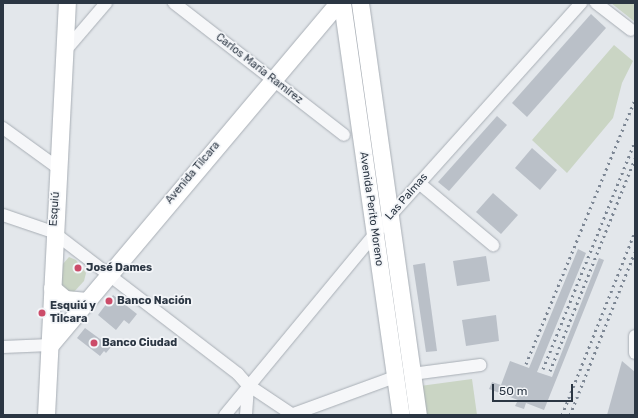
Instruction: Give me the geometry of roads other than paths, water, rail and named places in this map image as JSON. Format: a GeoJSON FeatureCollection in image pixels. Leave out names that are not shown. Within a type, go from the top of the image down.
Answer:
{"type":"FeatureCollection","features":[{"type":"Feature","properties":{"kind":"street","name":"Esquiú"},"geometry":{"type":"LineString","coordinates":[[46,415],[50,345],[53,232],[67,3]]}},
{"type":"Feature","properties":{"kind":"street"},"geometry":{"type":"LineString","coordinates":[[64,52],[106,3]]}},
{"type":"Feature","properties":{"kind":"street","name":"Carlos María Ramírez"},"geometry":{"type":"LineString","coordinates":[[174,3],[344,135]]}},
{"type":"Feature","properties":{"kind":"street","name":"Avenida Tilcara"},"geometry":{"type":"LineString","coordinates":[[50,345],[271,79],[338,3]]}},
{"type":"Feature","properties":{"kind":"street","name":"Avenida Perito Moreno"},"geometry":{"type":"LineString","coordinates":[[342,3],[375,234],[404,375],[418,415]]}},
{"type":"Feature","properties":{"kind":"street","name":"Avenida Perito Moreno"},"geometry":{"type":"LineString","coordinates":[[360,3],[389,217],[404,375],[401,415]]}},
{"type":"Feature","properties":{"kind":"street","name":"Las Palmas"},"geometry":{"type":"LineString","coordinates":[[225,415],[248,385],[389,217],[581,3]]}},
{"type":"Feature","properties":{"kind":"street"},"geometry":{"type":"LineString","coordinates":[[596,3],[631,30]]}},
{"type":"Feature","properties":{"kind":"street"},"geometry":{"type":"LineString","coordinates":[[3,128],[58,168]]}},
{"type":"Feature","properties":{"kind":"street"},"geometry":{"type":"LineString","coordinates":[[419,183],[493,245]]}},
{"type":"Feature","properties":{"kind":"street"},"geometry":{"type":"LineString","coordinates":[[3,215],[53,232],[238,374],[248,385],[292,415],[404,375],[480,365]]}},
{"type":"Feature","properties":{"kind":"street"},"geometry":{"type":"LineString","coordinates":[[52,288],[65,298],[87,301]]}},
{"type":"Feature","properties":{"kind":"street"},"geometry":{"type":"LineString","coordinates":[[3,347],[50,345]]}},
{"type":"Feature","properties":{"kind":"street"},"geometry":{"type":"LineString","coordinates":[[246,415],[248,385]]}},
{"type":"Feature","properties":{"kind":"railway"},"geometry":{"type":"LineString","coordinates":[[526,364],[635,99]]}},
{"type":"Feature","properties":{"kind":"railway"},"geometry":{"type":"LineString","coordinates":[[543,369],[635,141]]}},
{"type":"Feature","properties":{"kind":"railway"},"geometry":{"type":"LineString","coordinates":[[550,371],[635,158]]}},
{"type":"Feature","properties":{"kind":"railway"},"geometry":{"type":"LineString","coordinates":[[562,415],[635,232]]}},
{"type":"Feature","properties":{"kind":"railway"},"geometry":{"type":"LineString","coordinates":[[570,415],[635,252]]}},
{"type":"Feature","properties":{"kind":"place","name":"José Dames"},"geometry":{"type":"Point","coordinates":[78,268]}},
{"type":"Feature","properties":{"kind":"place","name":"Banco Nación"},"geometry":{"type":"Point","coordinates":[109,301]}},
{"type":"Feature","properties":{"kind":"place","name":"Esquiú y Tilcara"},"geometry":{"type":"Point","coordinates":[42,313]}},
{"type":"Feature","properties":{"kind":"place","name":"Banco Ciudad"},"geometry":{"type":"Point","coordinates":[94,343]}}]}
